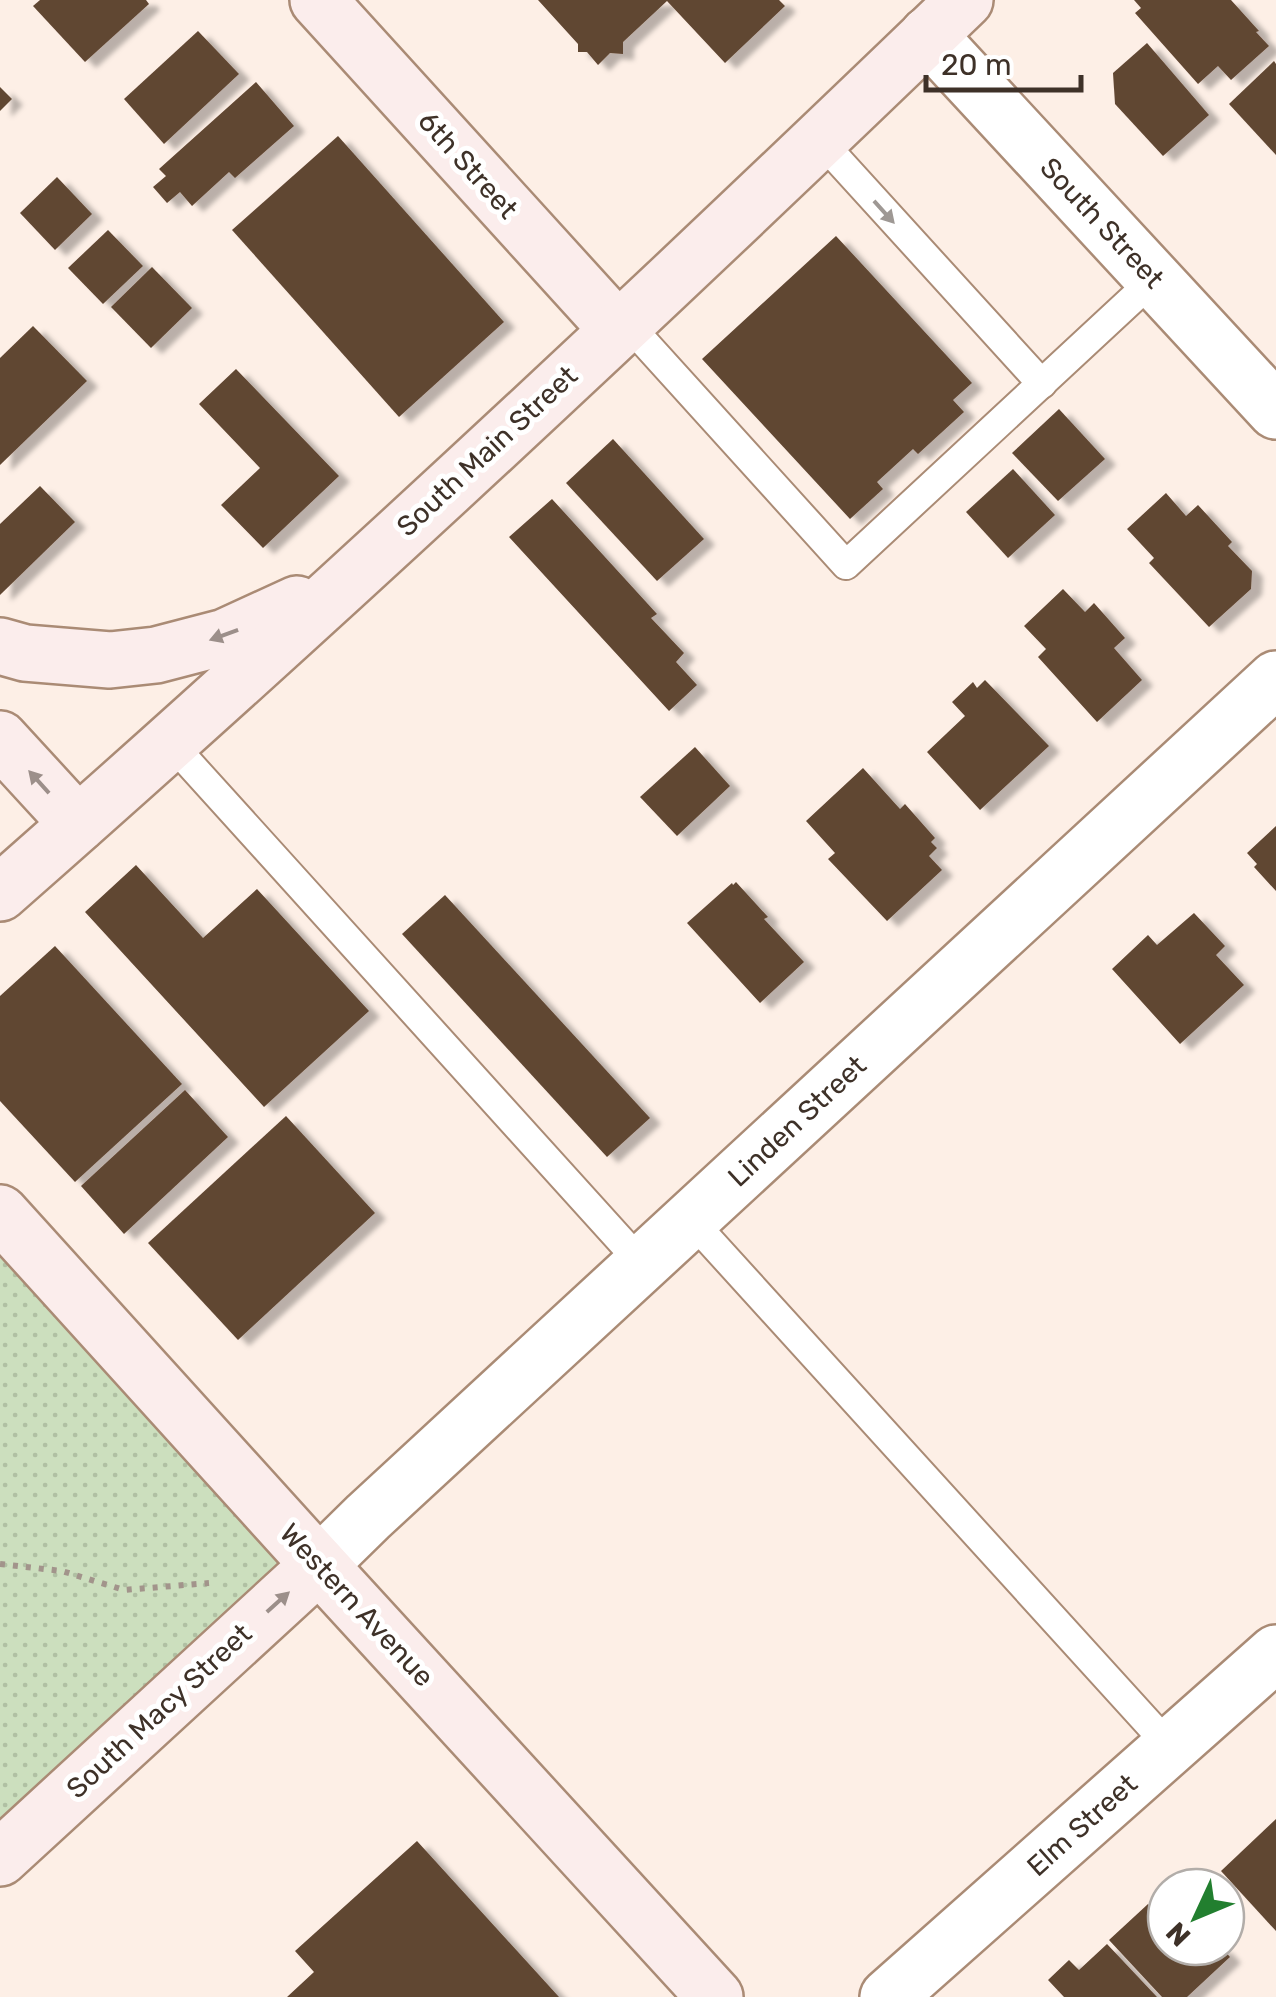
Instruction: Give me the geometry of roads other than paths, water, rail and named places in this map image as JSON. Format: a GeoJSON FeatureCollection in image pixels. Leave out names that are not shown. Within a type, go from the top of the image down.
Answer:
{"type":"FeatureCollection","features":[{"type":"Feature","properties":{"kind":"main road","name":"6th Street"},"geometry":{"type":"LineString","coordinates":[[318,0],[622,326]]}},
{"type":"Feature","properties":{"kind":"main road","name":"South Main Street"},"geometry":{"type":"LineString","coordinates":[[0,893],[622,326],[946,18]]}},
{"type":"Feature","properties":{"kind":"main road"},"geometry":{"type":"LineString","coordinates":[[0,646],[25,653],[110,660],[156,656],[225,636],[345,582]]}},
{"type":"Feature","properties":{"kind":"main road"},"geometry":{"type":"LineString","coordinates":[[0,739],[78,824]]}},
{"type":"Feature","properties":{"kind":"main road","name":"Western Avenue"},"geometry":{"type":"LineString","coordinates":[[0,1213],[716,1997]]}},
{"type":"Feature","properties":{"kind":"main road","name":"South Macy Street"},"geometry":{"type":"LineString","coordinates":[[0,1858],[318,1565]]}},
{"type":"Feature","properties":{"kind":"street","name":"South Street"},"geometry":{"type":"LineString","coordinates":[[946,18],[1154,278],[1276,410]]}},
{"type":"Feature","properties":{"kind":"street","name":"Linden Street"},"geometry":{"type":"LineString","coordinates":[[318,1565],[1276,679]]}},
{"type":"Feature","properties":{"kind":"street","name":"Elm Street"},"geometry":{"type":"LineString","coordinates":[[888,1997],[1276,1653]]}},
{"type":"Feature","properties":{"kind":"lane"},"geometry":{"type":"LineString","coordinates":[[819,139],[1042,384]]}},
{"type":"Feature","properties":{"kind":"lane"},"geometry":{"type":"LineString","coordinates":[[622,326],[846,565],[1154,278]]}},
{"type":"Feature","properties":{"kind":"lane"},"geometry":{"type":"LineString","coordinates":[[169,741],[642,1264]]}},
{"type":"Feature","properties":{"kind":"lane"},"geometry":{"type":"LineString","coordinates":[[690,1219],[1170,1747]]}}]}
